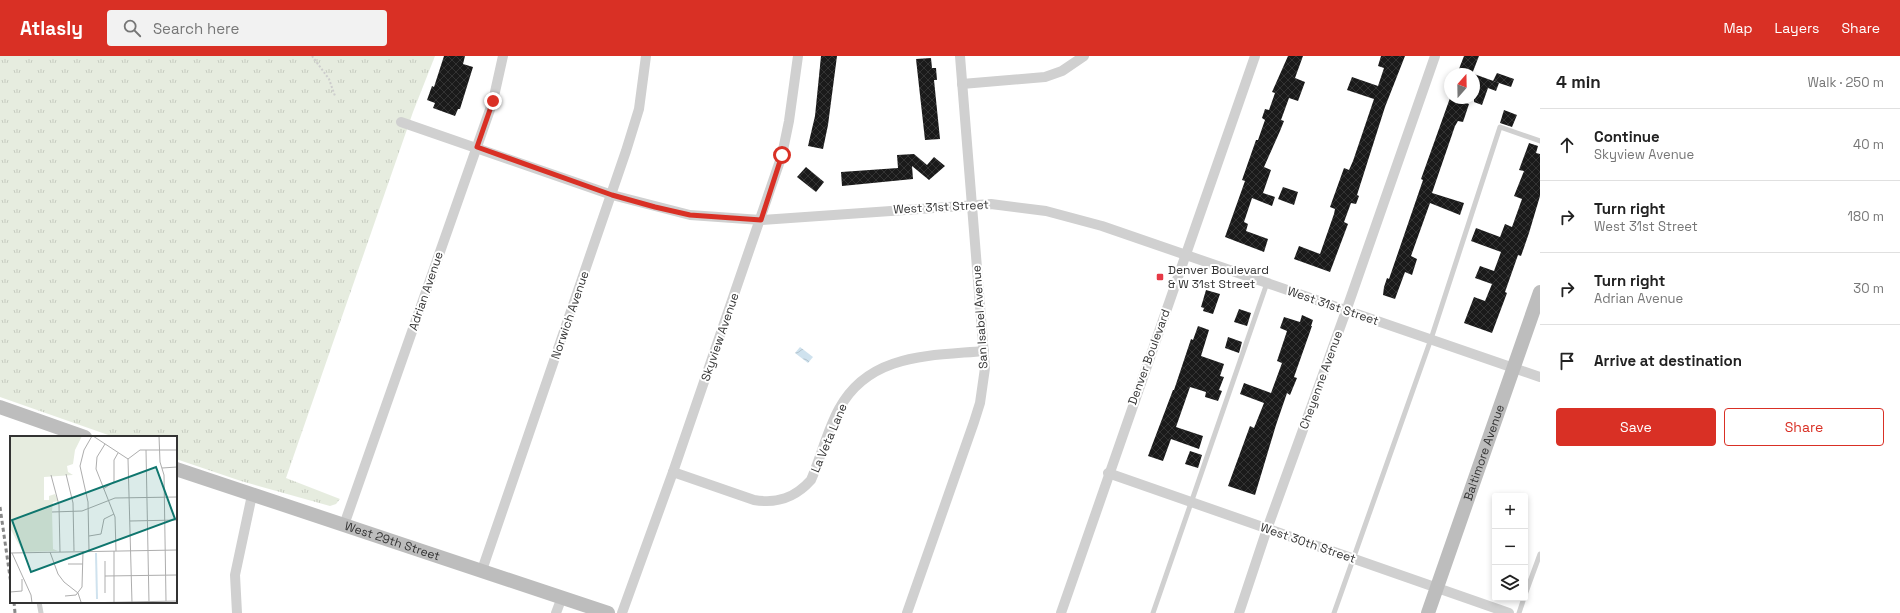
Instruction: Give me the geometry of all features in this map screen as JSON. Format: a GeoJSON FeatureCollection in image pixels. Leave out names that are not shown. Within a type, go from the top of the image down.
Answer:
{"type":"FeatureCollection","features":[{"type":"Feature","properties":{"kind":"street","name":"Adrian Avenue"},"geometry":{"type":"LineString","coordinates":[[344,525],[493,101],[503,56]]}},
{"type":"Feature","properties":{"kind":"street","name":"Norwich Avenue"},"geometry":{"type":"LineString","coordinates":[[482,570],[612,195],[638,109],[646,56]]}},
{"type":"Feature","properties":{"kind":"street","name":"Skyview Avenue"},"geometry":{"type":"LineString","coordinates":[[622,613],[673,472],[761,220],[782,155],[790,121],[798,56]]}},
{"type":"Feature","properties":{"kind":"street","name":"San Isabel Avenue"},"geometry":{"type":"LineString","coordinates":[[907,613],[980,403],[985,374],[960,56]]}},
{"type":"Feature","properties":{"kind":"street"},"geometry":{"type":"LineString","coordinates":[[962,84],[1045,77],[1062,71],[1084,56]]}},
{"type":"Feature","properties":{"kind":"street","name":"Denver Boulevard"},"geometry":{"type":"LineString","coordinates":[[1061,613],[1108,474],[1255,56]]}},
{"type":"Feature","properties":{"kind":"street","name":"Cheyenne Avenue"},"geometry":{"type":"LineString","coordinates":[[1239,613],[1267,529],[1346,311],[1435,56]]}},
{"type":"Feature","properties":{"kind":"street","name":"West 31st Street"},"geometry":{"type":"LineString","coordinates":[[401,122],[477,147],[612,195],[690,215],[761,220],[972,204],[991,204],[1046,211],[1102,226],[1540,377]]}},
{"type":"Feature","properties":{"kind":"street","name":"Baltimore Avenue"},"geometry":{"type":"LineString","coordinates":[[1428,613],[1540,292]]}},
{"type":"Feature","properties":{"kind":"street","name":"La Veta Lane"},"geometry":{"type":"LineString","coordinates":[[673,472],[754,500],[766,502],[779,501],[792,496],[803,489],[811,480],[839,408],[864,379],[887,365],[906,359],[984,351]]}},
{"type":"Feature","properties":{"kind":"street"},"geometry":{"type":"LineString","coordinates":[[0,407],[82,436]]}},
{"type":"Feature","properties":{"kind":"street","name":"West 29th Street"},"geometry":{"type":"LineString","coordinates":[[177,469],[608,613]]}},
{"type":"Feature","properties":{"kind":"street","name":"West 30th Street"},"geometry":{"type":"LineString","coordinates":[[1108,474],[1509,613]]}},
{"type":"Feature","properties":{"kind":"street"},"geometry":{"type":"LineString","coordinates":[[237,613],[235,575],[252,495]]}},
{"type":"Feature","properties":{"kind":"street"},"geometry":{"type":"LineString","coordinates":[[556,613],[562,597]]}},
{"type":"Feature","properties":{"kind":"lane"},"geometry":{"type":"LineString","coordinates":[[1334,613],[1431,339],[1500,127],[1540,141]]}},
{"type":"Feature","properties":{"kind":"lane"},"geometry":{"type":"LineString","coordinates":[[1153,613],[1190,502],[1267,283]]}},
{"type":"Feature","properties":{"kind":"lane"},"geometry":{"type":"LineString","coordinates":[[1528,587],[1540,554]]}},
{"type":"Feature","properties":{"kind":"lane"},"geometry":{"type":"LineString","coordinates":[[1518,613],[1523,601]]}},
{"type":"Feature","properties":{"kind":"lane"},"geometry":{"type":"LineString","coordinates":[[39,603],[41,613]]}},
{"type":"Feature","properties":{"kind":"path"},"geometry":{"type":"LineString","coordinates":[[312,56],[329,79],[335,96]]}},
{"type":"Feature","properties":{"kind":"green space"},"geometry":{"type":"Polygon","coordinates":[[[0,56],[435,56],[413,112],[286,478],[340,499],[336,504],[330,506],[241,481],[177,459],[177,436],[111,436],[0,397],[0,56]]]}},
{"type":"Feature","properties":{"kind":"water"},"geometry":{"type":"Polygon","coordinates":[[[800,347],[813,357],[808,363],[795,353],[800,347]]]}},
{"type":"Feature","properties":{"kind":"building"},"geometry":{"type":"Polygon","coordinates":[[[444,56],[465,56],[463,64],[473,67],[460,109],[458,109],[455,116],[433,108],[435,103],[427,100],[432,86],[434,87],[444,56]]]}},
{"type":"Feature","properties":{"kind":"building"},"geometry":{"type":"Polygon","coordinates":[[[821,56],[837,56],[828,125],[823,149],[808,146],[815,116],[821,56]]]}},
{"type":"Feature","properties":{"kind":"building"},"geometry":{"type":"Polygon","coordinates":[[[1288,56],[1303,56],[1295,78],[1305,82],[1298,101],[1289,98],[1281,120],[1284,121],[1264,167],[1271,170],[1263,193],[1275,197],[1272,206],[1252,198],[1244,222],[1248,224],[1246,231],[1268,239],[1264,252],[1225,237],[1245,181],[1242,180],[1256,140],[1258,140],[1265,120],[1262,118],[1265,109],[1269,110],[1275,93],[1272,92],[1288,56]]]}},
{"type":"Feature","properties":{"kind":"building"},"geometry":{"type":"Polygon","coordinates":[[[1381,56],[1405,56],[1385,107],[1357,195],[1359,196],[1356,204],[1351,203],[1344,222],[1348,224],[1330,272],[1294,259],[1299,246],[1320,254],[1334,214],[1335,209],[1330,207],[1344,168],[1349,170],[1353,161],[1374,99],[1347,90],[1352,77],[1378,86],[1384,68],[1378,66],[1381,56]]]}},
{"type":"Feature","properties":{"kind":"building"},"geometry":{"type":"Polygon","coordinates":[[[1464,56],[1479,56],[1474,68],[1459,68],[1464,56]]]}},
{"type":"Feature","properties":{"kind":"building"},"geometry":{"type":"Polygon","coordinates":[[[931,58],[932,68],[936,68],[937,80],[934,80],[940,139],[925,140],[916,59],[931,58]]]}},
{"type":"Feature","properties":{"kind":"building"},"geometry":{"type":"Polygon","coordinates":[[[1497,73],[1514,79],[1511,87],[1493,81],[1497,73]]]}},
{"type":"Feature","properties":{"kind":"building"},"geometry":{"type":"Polygon","coordinates":[[[1480,76],[1499,83],[1496,91],[1488,88],[1482,105],[1479,104],[1480,76]]]}},
{"type":"Feature","properties":{"kind":"building"},"geometry":{"type":"Polygon","coordinates":[[[1448,104],[1469,104],[1463,122],[1458,121],[1455,126],[1432,193],[1464,203],[1460,215],[1430,203],[1411,256],[1417,259],[1412,275],[1405,272],[1395,299],[1383,295],[1384,287],[1387,278],[1389,279],[1423,180],[1421,179],[1448,104]]]}},
{"type":"Feature","properties":{"kind":"building"},"geometry":{"type":"Polygon","coordinates":[[[1504,110],[1517,115],[1512,127],[1500,123],[1504,110]]]}},
{"type":"Feature","properties":{"kind":"building"},"geometry":{"type":"Polygon","coordinates":[[[1529,143],[1538,146],[1536,153],[1540,154],[1540,196],[1521,256],[1518,255],[1505,292],[1507,293],[1492,333],[1464,323],[1474,297],[1485,301],[1492,284],[1475,278],[1480,266],[1494,271],[1501,252],[1471,241],[1476,228],[1500,237],[1505,224],[1512,227],[1522,199],[1514,196],[1524,171],[1519,170],[1529,143]]]}},
{"type":"Feature","properties":{"kind":"building"},"geometry":{"type":"Polygon","coordinates":[[[914,154],[927,165],[934,157],[945,166],[929,180],[912,166],[913,179],[842,186],[841,172],[898,168],[897,155],[914,154]]]}},
{"type":"Feature","properties":{"kind":"building"},"geometry":{"type":"Polygon","coordinates":[[[806,167],[824,182],[816,192],[797,177],[806,167]]]}},
{"type":"Feature","properties":{"kind":"building"},"geometry":{"type":"Polygon","coordinates":[[[1283,187],[1298,192],[1294,205],[1278,199],[1283,187]]]}},
{"type":"Feature","properties":{"kind":"building"},"geometry":{"type":"Polygon","coordinates":[[[1206,290],[1220,294],[1213,314],[1203,311],[1204,308],[1201,307],[1206,290]]]}},
{"type":"Feature","properties":{"kind":"building"},"geometry":{"type":"Polygon","coordinates":[[[1239,309],[1251,313],[1247,326],[1234,322],[1239,309]]]}},
{"type":"Feature","properties":{"kind":"building"},"geometry":{"type":"Polygon","coordinates":[[[1302,315],[1313,320],[1312,326],[1294,377],[1297,378],[1290,395],[1287,393],[1276,425],[1255,495],[1228,486],[1250,426],[1254,428],[1264,403],[1240,394],[1244,383],[1271,393],[1282,363],[1277,361],[1287,331],[1280,328],[1284,317],[1300,322],[1302,315]]]}},
{"type":"Feature","properties":{"kind":"building"},"geometry":{"type":"Polygon","coordinates":[[[1198,326],[1209,330],[1201,356],[1224,364],[1220,376],[1224,377],[1219,390],[1222,391],[1218,401],[1205,397],[1206,392],[1190,387],[1176,427],[1203,436],[1199,449],[1171,439],[1163,461],[1148,456],[1174,390],[1191,339],[1193,340],[1198,326]]]}},
{"type":"Feature","properties":{"kind":"building"},"geometry":{"type":"Polygon","coordinates":[[[1228,337],[1242,342],[1239,353],[1225,348],[1228,337]]]}},
{"type":"Feature","properties":{"kind":"building"},"geometry":{"type":"Polygon","coordinates":[[[1190,451],[1202,455],[1198,468],[1185,464],[1190,451]]]}},
{"type":"Feature","properties":{"kind":"railway"},"geometry":{"type":"LineString","coordinates":[[0,507],[10,577]]}},
{"type":"Feature","properties":{"kind":"railway"},"geometry":{"type":"LineString","coordinates":[[14,603],[15,613]]}},
{"type":"Feature","properties":{"kind":"place","name":"Denver Boulevard & W 31st Street"},"geometry":{"type":"Point","coordinates":[1160,277]}},
{"type":"Feature","properties":{"kind":"route"},"geometry":{"type":"LineString","coordinates":[[493,101],[477,147],[612,195],[690,215],[761,220],[782,155]]}}]}
